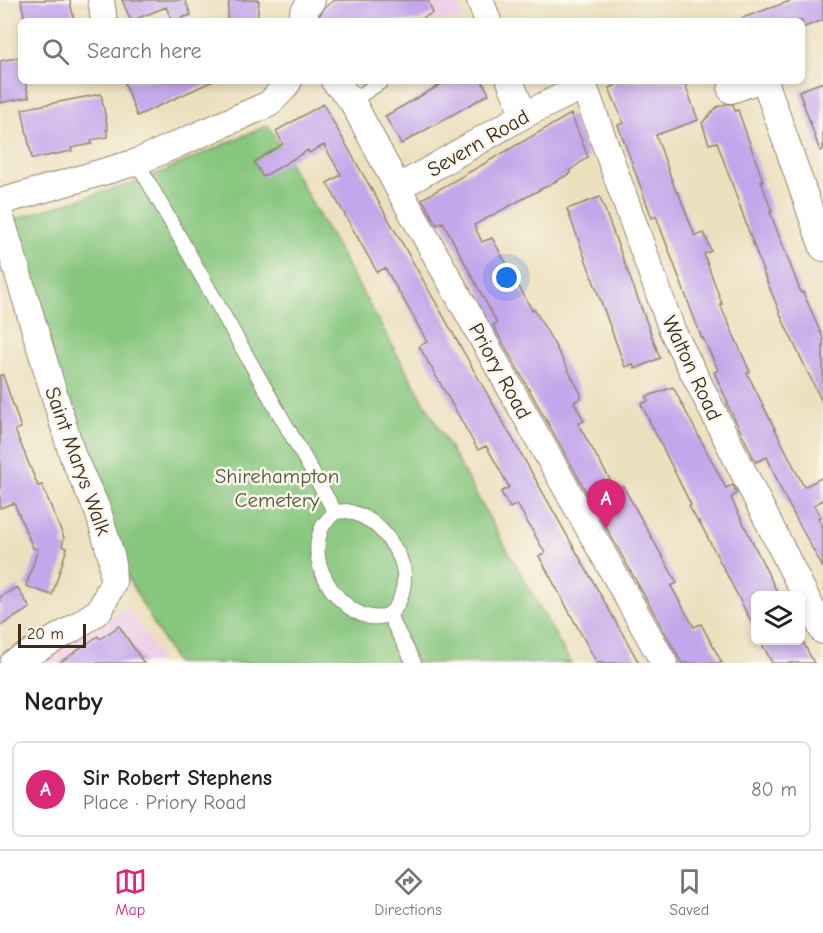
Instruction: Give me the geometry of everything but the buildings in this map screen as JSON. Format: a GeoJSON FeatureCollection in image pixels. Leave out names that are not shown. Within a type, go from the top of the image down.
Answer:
{"type":"FeatureCollection","features":[{"type":"Feature","properties":{"kind":"street"},"geometry":{"type":"LineString","coordinates":[[101,0],[104,18]]}},
{"type":"Feature","properties":{"kind":"street"},"geometry":{"type":"LineString","coordinates":[[302,18],[312,0]]}},
{"type":"Feature","properties":{"kind":"street"},"geometry":{"type":"LineString","coordinates":[[0,202],[137,162],[269,104],[286,84]]}},
{"type":"Feature","properties":{"kind":"street","name":"Priory Road"},"geometry":{"type":"LineString","coordinates":[[337,84],[352,101],[398,188],[664,663]]}},
{"type":"Feature","properties":{"kind":"street"},"geometry":{"type":"LineString","coordinates":[[511,84],[524,115]]}},
{"type":"Feature","properties":{"kind":"street"},"geometry":{"type":"LineString","coordinates":[[731,90],[748,84]]}},
{"type":"Feature","properties":{"kind":"street"},"geometry":{"type":"LineString","coordinates":[[766,84],[823,248]]}},
{"type":"Feature","properties":{"kind":"street","name":"Severn Road"},"geometry":{"type":"LineString","coordinates":[[398,188],[524,115],[584,86],[587,93]]}},
{"type":"Feature","properties":{"kind":"street","name":"Walton Road"},"geometry":{"type":"LineString","coordinates":[[587,93],[672,330],[823,632]]}},
{"type":"Feature","properties":{"kind":"street","name":"Saint Marys Walk"},"geometry":{"type":"LineString","coordinates":[[0,213],[73,457],[98,511],[112,559],[113,582],[100,609],[74,628],[13,663]]}},
{"type":"Feature","properties":{"kind":"lane"},"geometry":{"type":"LineString","coordinates":[[352,101],[378,84]]}},
{"type":"Feature","properties":{"kind":"lane"},"geometry":{"type":"LineString","coordinates":[[137,162],[335,512]]}},
{"type":"Feature","properties":{"kind":"lane"},"geometry":{"type":"LineString","coordinates":[[347,511],[362,515],[379,526],[402,560],[406,579],[402,597],[389,615],[376,618],[363,615],[338,598],[326,585],[316,546],[321,528],[335,512],[347,511]]}},
{"type":"Feature","properties":{"kind":"lane"},"geometry":{"type":"LineString","coordinates":[[389,615],[414,663]]}},
{"type":"Feature","properties":{"kind":"shaded area"},"geometry":{"type":"Polygon","coordinates":[[[338,0],[457,0],[464,18],[325,18],[338,0]]]}},
{"type":"Feature","properties":{"kind":"shaded area"},"geometry":{"type":"Polygon","coordinates":[[[128,606],[162,663],[33,663],[128,606]]]}},
{"type":"Feature","properties":{"kind":"green space","name":"Shirehampton Cemetery"},"geometry":{"type":"Polygon","coordinates":[[[268,125],[571,663],[176,663],[129,580],[64,408],[15,219],[146,179],[268,125]]]}},
{"type":"Feature","properties":{"kind":"place","name":"Sir Robert Stephens"},"geometry":{"type":"Point","coordinates":[606,529]}}]}
